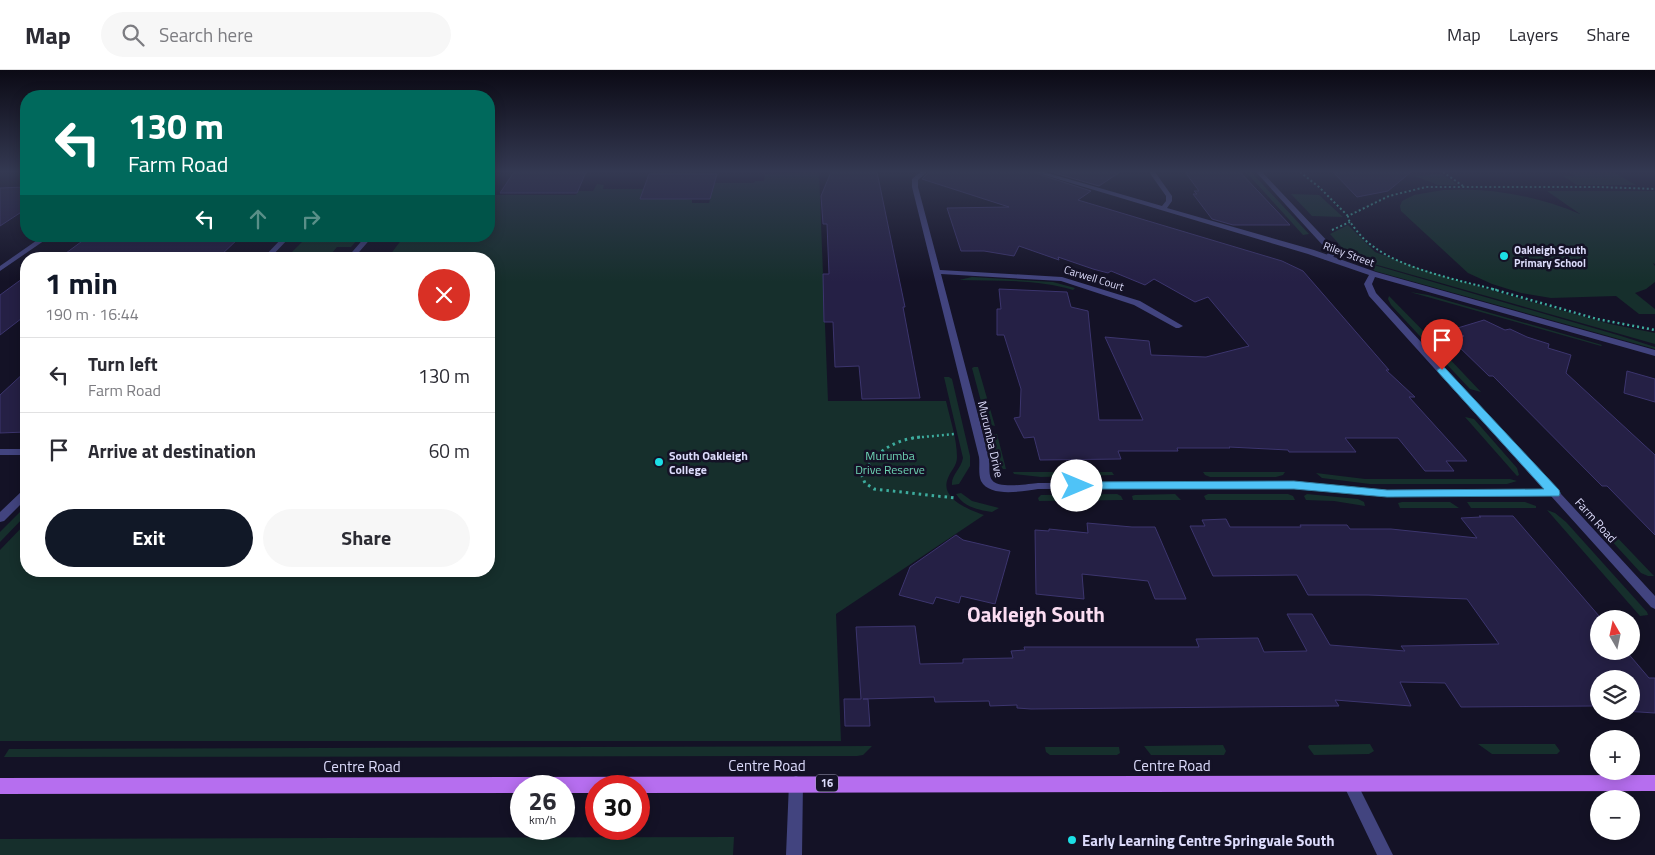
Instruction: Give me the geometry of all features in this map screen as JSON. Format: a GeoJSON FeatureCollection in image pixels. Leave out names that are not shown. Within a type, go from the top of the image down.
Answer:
{"type":"FeatureCollection","features":[{"type":"Feature","properties":{"kind":"main road","name":"Centre Road"},"geometry":{"type":"LineString","coordinates":[[0,786],[796,783],[1655,783]]}},
{"type":"Feature","properties":{"kind":"street","name":"Murumba Drive"},"geometry":{"type":"LineString","coordinates":[[921,209],[984,457],[986,481],[995,488],[1038,486],[1294,485],[1387,494],[1554,493]]}},
{"type":"Feature","properties":{"kind":"street","name":"Riley Street"},"geometry":{"type":"LineString","coordinates":[[1163,209],[1328,258],[1373,274],[1655,353]]}},
{"type":"Feature","properties":{"kind":"street"},"geometry":{"type":"LineString","coordinates":[[1292,209],[1330,250],[1332,253],[1328,258]]}},
{"type":"Feature","properties":{"kind":"street"},"geometry":{"type":"LineString","coordinates":[[25,252],[39,242]]}},
{"type":"Feature","properties":{"kind":"street"},"geometry":{"type":"LineString","coordinates":[[272,252],[282,242]]}},
{"type":"Feature","properties":{"kind":"street"},"geometry":{"type":"LineString","coordinates":[[355,252],[365,242]]}},
{"type":"Feature","properties":{"kind":"street"},"geometry":{"type":"LineString","coordinates":[[0,269],[20,255]]}},
{"type":"Feature","properties":{"kind":"street","name":"Carwell Court"},"geometry":{"type":"LineString","coordinates":[[937,272],[1062,279],[1137,304],[1179,326]]}},
{"type":"Feature","properties":{"kind":"street","name":"Farm Road"},"geometry":{"type":"LineString","coordinates":[[1373,274],[1368,284],[1372,294],[1655,604]]}},
{"type":"Feature","properties":{"kind":"street"},"geometry":{"type":"LineString","coordinates":[[0,452],[20,452]]}},
{"type":"Feature","properties":{"kind":"street"},"geometry":{"type":"LineString","coordinates":[[0,518],[20,498]]}},
{"type":"Feature","properties":{"kind":"street"},"geometry":{"type":"LineString","coordinates":[[794,855],[796,783]]}},
{"type":"Feature","properties":{"kind":"street"},"geometry":{"type":"LineString","coordinates":[[1350,784],[1385,855]]}},
{"type":"Feature","properties":{"kind":"path"},"geometry":{"type":"LineString","coordinates":[[1341,209],[1348,216],[1350,222],[1376,250],[1400,260],[1443,275],[1624,326],[1655,330]]}},
{"type":"Feature","properties":{"kind":"path"},"geometry":{"type":"LineString","coordinates":[[1348,216],[1362,209]]}},
{"type":"Feature","properties":{"kind":"path"},"geometry":{"type":"LineString","coordinates":[[1328,233],[1350,222]]}},
{"type":"Feature","properties":{"kind":"path"},"geometry":{"type":"LineString","coordinates":[[955,434],[896,441],[875,455],[862,476],[864,483],[874,489],[955,498]]}},
{"type":"Feature","properties":{"kind":"green space","name":"South Oakleigh College"},"geometry":{"type":"Polygon","coordinates":[[[495,209],[820,209],[828,401],[946,401],[957,450],[957,460],[946,485],[948,492],[952,498],[964,507],[984,515],[836,614],[841,741],[0,741],[0,550],[20,529],[20,577],[495,577],[495,252],[392,252],[400,242],[495,242],[495,209]]]}},
{"type":"Feature","properties":{"kind":"green space"},"geometry":{"type":"Polygon","coordinates":[[[1279,209],[1285,209],[1309,234],[1303,235],[1279,209]]]}},
{"type":"Feature","properties":{"kind":"green space"},"geometry":{"type":"Polygon","coordinates":[[[1305,209],[1334,209],[1343,217],[1312,216],[1305,209]]]}},
{"type":"Feature","properties":{"kind":"green space"},"geometry":{"type":"Polygon","coordinates":[[[1401,209],[1566,209],[1580,214],[1572,209],[1655,209],[1655,264],[1653,263],[1655,266],[1655,282],[1646,289],[1635,293],[1655,309],[1655,314],[1639,314],[1616,296],[1551,298],[1521,293],[1492,284],[1468,273],[1401,209]]]}},
{"type":"Feature","properties":{"kind":"green space"},"geometry":{"type":"Polygon","coordinates":[[[1348,225],[1375,252],[1442,276],[1610,324],[1655,333],[1655,344],[1360,260],[1347,253],[1330,234],[1348,225]]]}},
{"type":"Feature","properties":{"kind":"green space"},"geometry":{"type":"Polygon","coordinates":[[[302,242],[355,242],[351,247],[337,247],[333,252],[292,252],[302,242]]]}},
{"type":"Feature","properties":{"kind":"green space"},"geometry":{"type":"Polygon","coordinates":[[[1367,263],[1621,336],[1655,347],[1655,349],[1375,271],[1367,263]]]}},
{"type":"Feature","properties":{"kind":"green space"},"geometry":{"type":"Polygon","coordinates":[[[972,277],[1053,282],[1075,288],[1073,290],[1060,286],[1017,281],[959,280],[972,277]]]}},
{"type":"Feature","properties":{"kind":"green space"},"geometry":{"type":"Polygon","coordinates":[[[1410,292],[1428,295],[1602,345],[1601,346],[1410,292]]]}},
{"type":"Feature","properties":{"kind":"green space"},"geometry":{"type":"Polygon","coordinates":[[[1389,296],[1440,348],[1430,347],[1391,305],[1388,299],[1389,296]]]}},
{"type":"Feature","properties":{"kind":"green space"},"geometry":{"type":"Polygon","coordinates":[[[1439,353],[1444,353],[1481,392],[1470,389],[1438,355],[1439,353]]]}},
{"type":"Feature","properties":{"kind":"green space"},"geometry":{"type":"Polygon","coordinates":[[[978,367],[995,426],[987,424],[972,368],[978,367]]]}},
{"type":"Feature","properties":{"kind":"green space"},"geometry":{"type":"Polygon","coordinates":[[[944,377],[952,379],[970,456],[970,466],[959,484],[952,485],[953,478],[963,458],[944,377]]]}},
{"type":"Feature","properties":{"kind":"green space"},"geometry":{"type":"Polygon","coordinates":[[[1465,417],[1474,419],[1517,468],[1519,475],[1517,476],[1465,417]]]}},
{"type":"Feature","properties":{"kind":"green space"},"geometry":{"type":"Polygon","coordinates":[[[997,434],[1006,469],[1003,469],[998,463],[990,435],[997,434]]]}},
{"type":"Feature","properties":{"kind":"green space"},"geometry":{"type":"Polygon","coordinates":[[[1013,472],[1112,472],[1114,475],[1041,477],[1014,474],[1013,472]]]}},
{"type":"Feature","properties":{"kind":"green space"},"geometry":{"type":"Polygon","coordinates":[[[1203,472],[1285,472],[1283,475],[1276,477],[1210,477],[1203,472]]]}},
{"type":"Feature","properties":{"kind":"green space"},"geometry":{"type":"Polygon","coordinates":[[[1316,473],[1365,479],[1510,479],[1517,481],[1507,484],[1370,484],[1322,478],[1316,473]]]}},
{"type":"Feature","properties":{"kind":"green space"},"geometry":{"type":"Polygon","coordinates":[[[961,493],[972,501],[999,508],[992,512],[972,507],[963,502],[956,494],[961,493]]]}},
{"type":"Feature","properties":{"kind":"green space"},"geometry":{"type":"Polygon","coordinates":[[[1117,494],[1123,500],[1039,501],[1038,498],[1041,495],[1117,494]]]}},
{"type":"Feature","properties":{"kind":"green space"},"geometry":{"type":"Polygon","coordinates":[[[1175,494],[1181,500],[1133,500],[1132,496],[1135,495],[1175,494]]]}},
{"type":"Feature","properties":{"kind":"green space"},"geometry":{"type":"Polygon","coordinates":[[[1208,494],[1288,494],[1293,496],[1295,500],[1206,500],[1204,496],[1208,494]]]}},
{"type":"Feature","properties":{"kind":"green space"},"geometry":{"type":"Polygon","coordinates":[[[1307,494],[1358,499],[1364,502],[1365,506],[1334,501],[1306,500],[1304,496],[1307,494]]]}},
{"type":"Feature","properties":{"kind":"green space"},"geometry":{"type":"Polygon","coordinates":[[[1450,502],[1459,508],[1400,508],[1398,503],[1450,502]]]}},
{"type":"Feature","properties":{"kind":"green space"},"geometry":{"type":"Polygon","coordinates":[[[1467,502],[1525,502],[1536,506],[1536,508],[1471,508],[1467,502]]]}},
{"type":"Feature","properties":{"kind":"green space"},"geometry":{"type":"Polygon","coordinates":[[[1547,510],[1555,513],[1566,522],[1648,615],[1640,616],[1640,610],[1635,610],[1547,510]]]}},
{"type":"Feature","properties":{"kind":"green space"},"geometry":{"type":"Polygon","coordinates":[[[1585,510],[1591,510],[1654,576],[1641,573],[1585,510]]]}},
{"type":"Feature","properties":{"kind":"green space"},"geometry":{"type":"Polygon","coordinates":[[[20,512],[20,521],[0,542],[0,532],[20,512]]]}},
{"type":"Feature","properties":{"kind":"green space"},"geometry":{"type":"Polygon","coordinates":[[[1370,744],[1374,751],[1369,754],[1314,755],[1308,747],[1309,745],[1370,744]]]}},
{"type":"Feature","properties":{"kind":"green space"},"geometry":{"type":"Polygon","coordinates":[[[1478,744],[1555,744],[1560,751],[1557,754],[1492,754],[1478,744]]]}},
{"type":"Feature","properties":{"kind":"green space"},"geometry":{"type":"Polygon","coordinates":[[[1223,745],[1226,751],[1224,755],[1151,755],[1144,746],[1223,745]]]}},
{"type":"Feature","properties":{"kind":"green space"},"geometry":{"type":"Polygon","coordinates":[[[872,746],[863,755],[857,756],[4,757],[9,749],[872,746]]]}},
{"type":"Feature","properties":{"kind":"green space"},"geometry":{"type":"Polygon","coordinates":[[[1045,747],[1119,747],[1120,753],[1117,755],[1050,755],[1046,752],[1045,747]]]}},
{"type":"Feature","properties":{"kind":"green space"},"geometry":{"type":"Polygon","coordinates":[[[575,837],[585,837],[585,840],[650,840],[650,837],[734,837],[733,855],[0,855],[0,839],[510,838],[510,840],[575,840],[575,837]]]}},
{"type":"Feature","properties":{"kind":"building"},"geometry":{"type":"Polygon","coordinates":[[[0,209],[20,209],[20,213],[0,226],[0,209]]]}},
{"type":"Feature","properties":{"kind":"building"},"geometry":{"type":"Polygon","coordinates":[[[822,209],[885,209],[905,307],[903,307],[920,398],[862,399],[859,366],[835,367],[833,322],[824,322],[823,274],[829,274],[827,224],[823,224],[822,209]]]}},
{"type":"Feature","properties":{"kind":"building"},"geometry":{"type":"Polygon","coordinates":[[[947,209],[1107,209],[1282,261],[1303,271],[1389,370],[1386,370],[1415,397],[1409,397],[1467,461],[1446,461],[1454,471],[1425,471],[1398,438],[1345,438],[1356,452],[1289,452],[1288,450],[1229,447],[1177,448],[1178,451],[1118,451],[1121,459],[1040,460],[1034,437],[1024,438],[1014,418],[1020,417],[1021,389],[1004,335],[997,335],[997,309],[1001,309],[999,289],[1067,292],[1071,307],[1088,311],[1099,420],[1143,420],[1105,337],[1149,341],[1151,355],[1206,357],[1249,346],[1208,297],[1195,302],[1154,279],[1145,285],[1111,271],[1108,273],[1058,257],[1059,260],[1019,246],[1014,256],[984,251],[961,251],[947,209]]]}},
{"type":"Feature","properties":{"kind":"building"},"geometry":{"type":"Polygon","coordinates":[[[1204,209],[1275,209],[1290,225],[1233,225],[1212,219],[1204,209]]]}},
{"type":"Feature","properties":{"kind":"building"},"geometry":{"type":"Polygon","coordinates":[[[81,242],[235,242],[224,252],[67,252],[81,242]]]}},
{"type":"Feature","properties":{"kind":"building"},"geometry":{"type":"Polygon","coordinates":[[[20,280],[20,320],[0,335],[0,295],[20,280]]]}},
{"type":"Feature","properties":{"kind":"building"},"geometry":{"type":"Polygon","coordinates":[[[1484,320],[1505,330],[1510,329],[1549,344],[1548,348],[1571,355],[1566,373],[1655,455],[1655,535],[1607,486],[1602,486],[1493,376],[1489,376],[1452,340],[1464,336],[1451,330],[1484,320]]]}},
{"type":"Feature","properties":{"kind":"building"},"geometry":{"type":"Polygon","coordinates":[[[1627,371],[1655,379],[1655,402],[1624,393],[1627,371]]]}},
{"type":"Feature","properties":{"kind":"building"},"geometry":{"type":"Polygon","coordinates":[[[20,377],[20,432],[0,433],[0,395],[20,377]]]}},
{"type":"Feature","properties":{"kind":"building"},"geometry":{"type":"Polygon","coordinates":[[[1479,516],[1513,516],[1594,610],[1590,610],[1590,660],[1634,660],[1649,678],[1655,678],[1655,713],[1640,712],[1640,670],[1590,670],[1590,706],[1461,707],[1445,683],[1400,682],[1411,706],[1335,700],[1339,706],[1031,709],[1017,708],[1017,705],[990,706],[989,701],[935,702],[934,697],[863,699],[868,699],[870,726],[845,726],[844,699],[861,699],[856,627],[915,626],[920,664],[963,663],[963,659],[1013,658],[1011,651],[1025,650],[1024,647],[1199,647],[1196,639],[1258,638],[1264,652],[1307,651],[1287,614],[1312,614],[1330,645],[1405,651],[1401,646],[1499,644],[1467,599],[1368,595],[1308,595],[1297,575],[1213,576],[1190,526],[1205,526],[1202,520],[1226,519],[1230,527],[1347,525],[1350,529],[1391,529],[1477,538],[1461,518],[1481,517],[1479,516]]]}},
{"type":"Feature","properties":{"kind":"building"},"geometry":{"type":"Polygon","coordinates":[[[1087,523],[1155,527],[1186,599],[1155,599],[1148,581],[1082,574],[1084,599],[1036,594],[1035,530],[1049,531],[1049,529],[1088,533],[1087,523]]]}},
{"type":"Feature","properties":{"kind":"building"},"geometry":{"type":"Polygon","coordinates":[[[956,535],[963,540],[1010,551],[995,604],[961,596],[959,603],[936,597],[933,604],[899,595],[910,567],[956,535]]]}},
{"type":"Feature","properties":{"kind":"place","name":"Oakleigh South Primary School"},"geometry":{"type":"Point","coordinates":[1504,256]}},
{"type":"Feature","properties":{"kind":"place","name":"South Oakleigh College"},"geometry":{"type":"Point","coordinates":[659,462]}},
{"type":"Feature","properties":{"kind":"place","name":"Early Learning Centre Springvale South"},"geometry":{"type":"Point","coordinates":[1072,840]}},
{"type":"Feature","properties":{"kind":"district","name":"Oakleigh South"},"geometry":{"type":"Point","coordinates":[1036,614]}},
{"type":"Feature","properties":{"kind":"route"},"geometry":{"type":"LineString","coordinates":[[1077,486],[1294,485],[1387,494],[1554,493],[1442,370]]}},
{"type":"Feature","properties":{"kind":"park label","name":"Murumba Drive Reserve"},"geometry":{"type":"Point","coordinates":[890,462]}}]}
